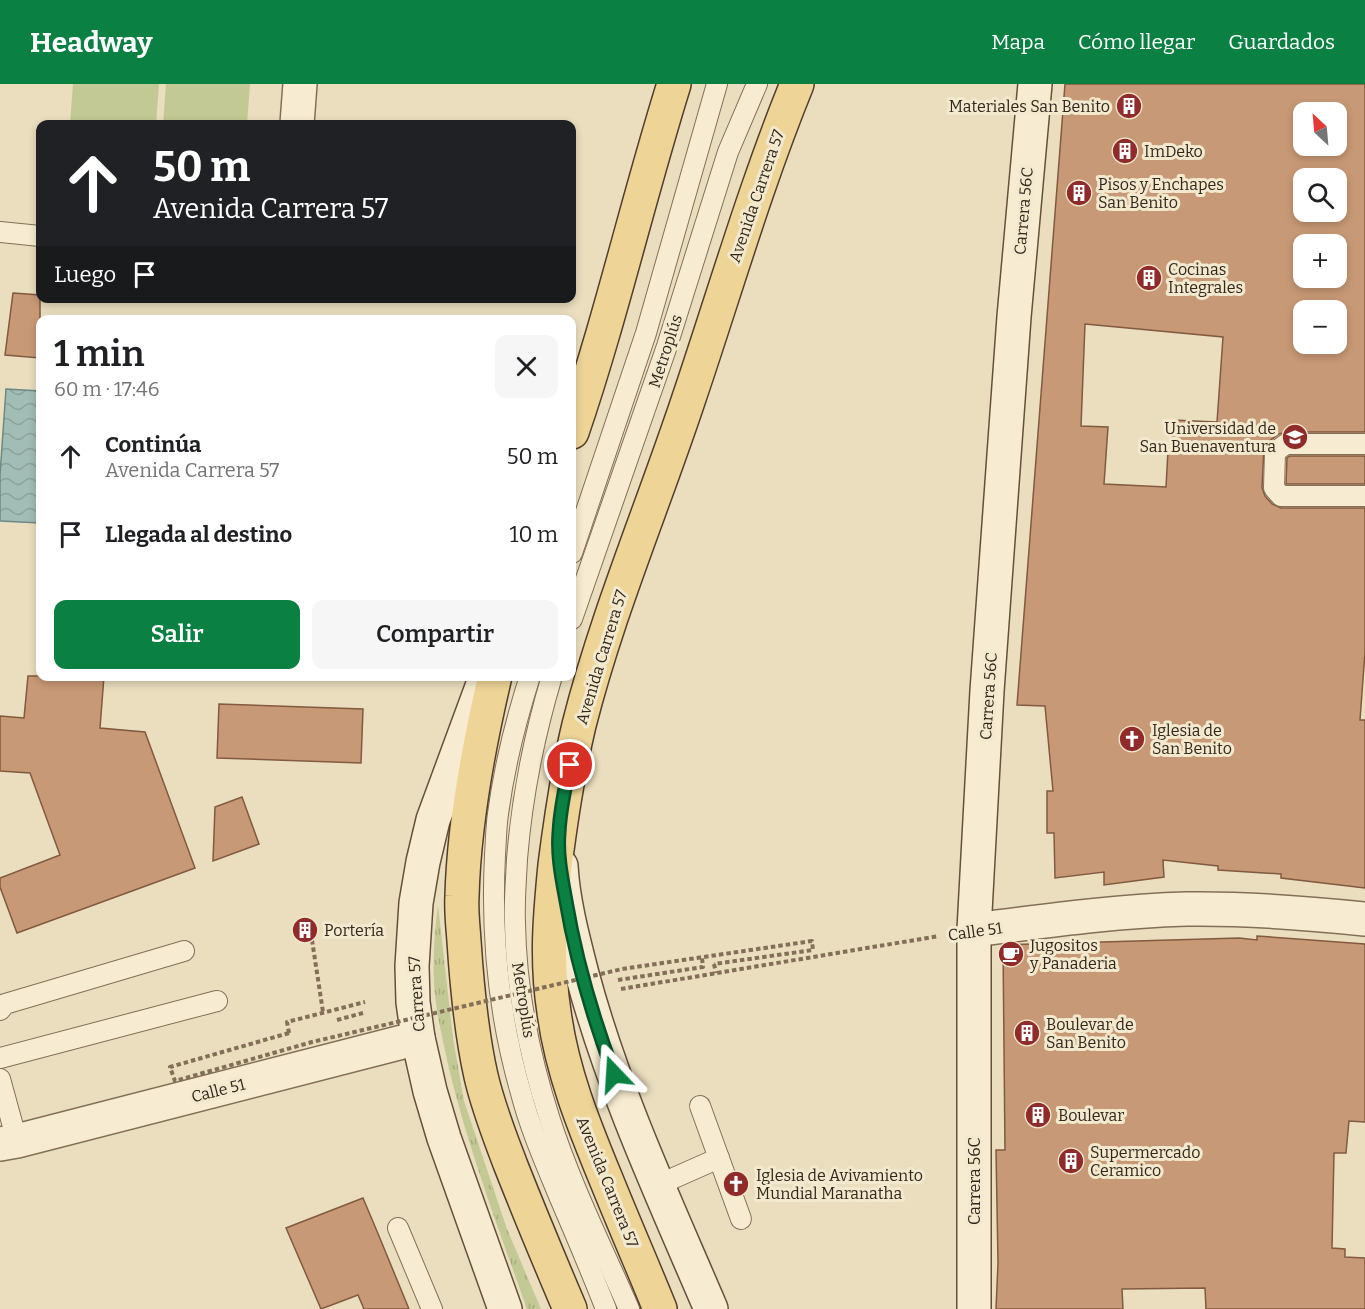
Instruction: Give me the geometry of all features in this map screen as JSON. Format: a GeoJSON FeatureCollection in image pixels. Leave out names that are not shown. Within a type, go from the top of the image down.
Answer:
{"type":"FeatureCollection","features":[{"type":"Feature","properties":{"kind":"main road"},"geometry":{"type":"LineString","coordinates":[[576,420],[610,311],[646,178],[675,84]]}},
{"type":"Feature","properties":{"kind":"main road","name":"Avenida Carrera 57"},"geometry":{"type":"LineString","coordinates":[[660,1309],[593,1149],[564,1064],[554,1013],[549,968],[549,935],[559,834],[566,785],[579,724],[593,675],[688,402],[754,198],[775,138],[798,84]]}},
{"type":"Feature","properties":{"kind":"main road"},"geometry":{"type":"LineString","coordinates":[[494,681],[475,771],[467,826],[462,897],[471,1028],[481,1078],[498,1132],[570,1309]]}},
{"type":"Feature","properties":{"kind":"street"},"geometry":{"type":"LineString","coordinates":[[297,120],[300,84]]}},
{"type":"Feature","properties":{"kind":"street","name":"Carrera 56C"},"geometry":{"type":"LineString","coordinates":[[974,1309],[974,930],[987,691],[1013,329],[1035,84]]}},
{"type":"Feature","properties":{"kind":"street","name":"Carrera 57"},"geometry":{"type":"LineString","coordinates":[[483,681],[433,820],[416,903],[412,966],[418,1038],[430,1091],[444,1138],[505,1309]]}},
{"type":"Feature","properties":{"kind":"street"},"geometry":{"type":"LineString","coordinates":[[559,834],[561,874],[575,947],[602,987],[606,1054],[628,1113],[711,1309]]}},
{"type":"Feature","properties":{"kind":"street","name":"Calle 51"},"geometry":{"type":"LineString","coordinates":[[974,930],[1090,916],[1187,909],[1288,912],[1365,919]]}},
{"type":"Feature","properties":{"kind":"street","name":"Calle 51"},"geometry":{"type":"LineString","coordinates":[[6,1148],[418,1038]]}},
{"type":"Feature","properties":{"kind":"lane","name":"Metroplús"},"geometry":{"type":"LineString","coordinates":[[576,541],[646,333],[717,84]]}},
{"type":"Feature","properties":{"kind":"lane","name":"Metroplús"},"geometry":{"type":"LineString","coordinates":[[576,608],[667,346],[728,152],[757,84]]}},
{"type":"Feature","properties":{"kind":"lane"},"geometry":{"type":"LineString","coordinates":[[0,232],[36,236]]}},
{"type":"Feature","properties":{"kind":"lane"},"geometry":{"type":"LineString","coordinates":[[1365,444],[1286,444],[1275,452],[1274,488],[1281,495],[1365,496]]}},
{"type":"Feature","properties":{"kind":"lane","name":"Metroplús"},"geometry":{"type":"LineString","coordinates":[[528,681],[522,700],[498,814],[494,877],[498,966],[512,1060],[521,1096],[546,1164],[606,1309]]}},
{"type":"Feature","properties":{"kind":"lane","name":"Metroplús"},"geometry":{"type":"LineString","coordinates":[[551,681],[531,757],[520,824],[515,891],[518,965],[535,1068],[550,1120],[629,1309]]}},
{"type":"Feature","properties":{"kind":"lane"},"geometry":{"type":"LineString","coordinates":[[0,1010],[5,1004],[184,951]]}},
{"type":"Feature","properties":{"kind":"lane"},"geometry":{"type":"LineString","coordinates":[[0,1058],[217,1001]]}},
{"type":"Feature","properties":{"kind":"lane"},"geometry":{"type":"LineString","coordinates":[[0,1079],[6,1148]]}},
{"type":"Feature","properties":{"kind":"lane"},"geometry":{"type":"LineString","coordinates":[[700,1106],[741,1219]]}},
{"type":"Feature","properties":{"kind":"lane"},"geometry":{"type":"LineString","coordinates":[[658,1185],[719,1158]]}},
{"type":"Feature","properties":{"kind":"lane"},"geometry":{"type":"LineString","coordinates":[[399,1228],[432,1309]]}},
{"type":"Feature","properties":{"kind":"path","name":"Calle 51"},"geometry":{"type":"LineString","coordinates":[[602,987],[716,973],[974,930]]}},
{"type":"Feature","properties":{"kind":"path"},"geometry":{"type":"LineString","coordinates":[[312,940],[323,1012]]}},
{"type":"Feature","properties":{"kind":"path"},"geometry":{"type":"LineString","coordinates":[[364,1002],[287,1022],[290,1033],[170,1067],[175,1081],[312,1042],[610,972],[812,941],[813,950],[714,964],[716,973]]}},
{"type":"Feature","properties":{"kind":"path"},"geometry":{"type":"LineString","coordinates":[[602,987],[703,967],[702,958]]}},
{"type":"Feature","properties":{"kind":"green space"},"geometry":{"type":"Polygon","coordinates":[[[73,84],[159,84],[156,120],[70,120],[73,84]]]}},
{"type":"Feature","properties":{"kind":"green space"},"geometry":{"type":"Polygon","coordinates":[[[166,84],[250,84],[247,120],[163,120],[166,84]]]}},
{"type":"Feature","properties":{"kind":"green space"},"geometry":{"type":"Polygon","coordinates":[[[438,905],[453,1038],[464,1101],[507,1229],[541,1309],[527,1309],[475,1160],[449,1069],[434,985],[435,928],[438,905]]]}},
{"type":"Feature","properties":{"kind":"water"},"geometry":{"type":"Polygon","coordinates":[[[6,389],[36,391],[36,523],[0,521],[0,475],[6,389]]]}},
{"type":"Feature","properties":{"kind":"building"},"geometry":{"type":"Polygon","coordinates":[[[1065,84],[1365,84],[1365,432],[1286,432],[1279,434],[1264,447],[1262,488],[1272,504],[1281,508],[1365,508],[1365,652],[1360,720],[1365,720],[1365,888],[1281,878],[1281,874],[1218,870],[1218,866],[1163,860],[1164,877],[1104,885],[1104,872],[1055,878],[1054,833],[1047,833],[1047,791],[1053,791],[1045,706],[1017,705],[1065,84]],[[1085,324],[1081,426],[1108,427],[1104,484],[1166,487],[1173,420],[1217,422],[1223,337],[1085,324]]]}},
{"type":"Feature","properties":{"kind":"building"},"geometry":{"type":"Polygon","coordinates":[[[13,293],[36,295],[36,303],[40,303],[40,315],[36,315],[36,358],[5,355],[13,293]]]}},
{"type":"Feature","properties":{"kind":"building"},"geometry":{"type":"Polygon","coordinates":[[[1290,456],[1365,456],[1365,484],[1286,484],[1287,458],[1290,456]]]}},
{"type":"Feature","properties":{"kind":"building"},"geometry":{"type":"Polygon","coordinates":[[[28,676],[36,676],[36,681],[104,681],[100,728],[145,732],[195,868],[17,933],[0,887],[0,878],[60,855],[30,773],[0,771],[0,716],[24,718],[28,676]]]}},
{"type":"Feature","properties":{"kind":"building"},"geometry":{"type":"Polygon","coordinates":[[[219,704],[363,709],[361,763],[217,758],[219,704]]]}},
{"type":"Feature","properties":{"kind":"building"},"geometry":{"type":"Polygon","coordinates":[[[242,797],[259,844],[213,861],[215,807],[242,797]]]}},
{"type":"Feature","properties":{"kind":"building"},"geometry":{"type":"Polygon","coordinates":[[[1257,936],[1365,944],[1365,1122],[1349,1121],[1346,1153],[1334,1153],[1332,1248],[1345,1249],[1345,1257],[1365,1258],[1365,1309],[1206,1309],[1205,1288],[1122,1289],[1123,1309],[996,1309],[998,1263],[996,1150],[1005,1150],[1003,945],[1239,938],[1257,940],[1257,936]]]}},
{"type":"Feature","properties":{"kind":"building"},"geometry":{"type":"Polygon","coordinates":[[[363,1198],[409,1309],[364,1309],[358,1295],[321,1309],[286,1228],[363,1198]]]}},
{"type":"Feature","properties":{"kind":"place","name":"Materiales San Benito"},"geometry":{"type":"Point","coordinates":[1129,106]}},
{"type":"Feature","properties":{"kind":"place","name":"ImDeko"},"geometry":{"type":"Point","coordinates":[1125,151]}},
{"type":"Feature","properties":{"kind":"place","name":"Pisos y Enchapes San Benito"},"geometry":{"type":"Point","coordinates":[1079,193]}},
{"type":"Feature","properties":{"kind":"place","name":"Cocinas Integrales"},"geometry":{"type":"Point","coordinates":[1149,278]}},
{"type":"Feature","properties":{"kind":"place","name":"Universidad de San Buenaventura"},"geometry":{"type":"Point","coordinates":[1295,437]}},
{"type":"Feature","properties":{"kind":"place","name":"Iglesia de San Benito"},"geometry":{"type":"Point","coordinates":[1132,739]}},
{"type":"Feature","properties":{"kind":"place","name":"Portería"},"geometry":{"type":"Point","coordinates":[305,930]}},
{"type":"Feature","properties":{"kind":"place","name":"Jugositos y Panaderia"},"geometry":{"type":"Point","coordinates":[1011,954]}},
{"type":"Feature","properties":{"kind":"place","name":"Boulevar de San Benito"},"geometry":{"type":"Point","coordinates":[1027,1033]}},
{"type":"Feature","properties":{"kind":"place","name":"Boulevar"},"geometry":{"type":"Point","coordinates":[1038,1115]}},
{"type":"Feature","properties":{"kind":"place","name":"Supermercado Ceramico"},"geometry":{"type":"Point","coordinates":[1071,1161]}},
{"type":"Feature","properties":{"kind":"place","name":"Iglesia de Avivamiento Mundial Maranatha"},"geometry":{"type":"Point","coordinates":[736,1184]}},
{"type":"Feature","properties":{"kind":"route"},"geometry":{"type":"LineString","coordinates":[[570,765],[559,834],[561,874],[583,979],[614,1074]]}}]}
